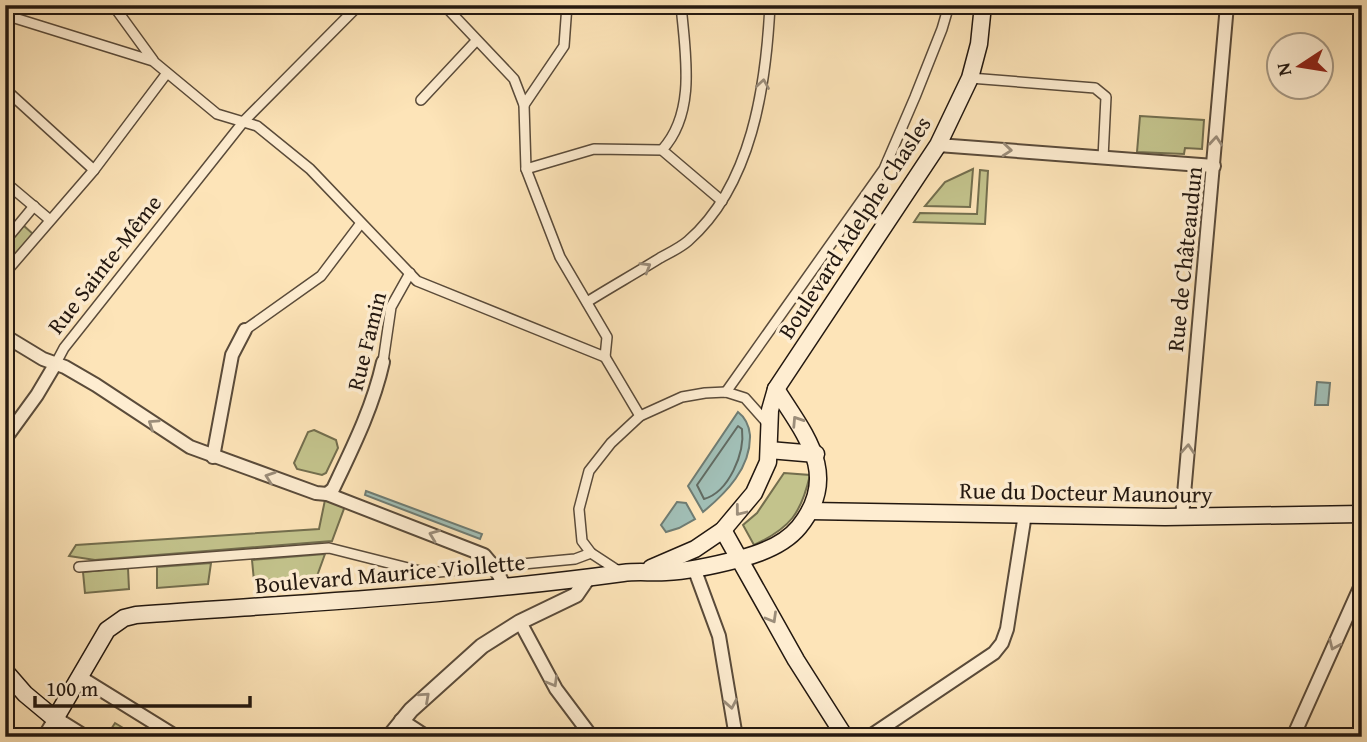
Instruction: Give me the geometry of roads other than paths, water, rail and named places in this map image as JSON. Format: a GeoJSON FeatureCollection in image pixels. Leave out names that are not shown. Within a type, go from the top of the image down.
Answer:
{"type":"FeatureCollection","features":[{"type":"Feature","properties":{"kind":"main road","name":"Boulevard Adelphe Chasles"},"geometry":{"type":"LineString","coordinates":[[776,389],[939,145],[971,78],[979,44],[983,5]]}},
{"type":"Feature","properties":{"kind":"main road"},"geometry":{"type":"LineString","coordinates":[[646,570],[695,549],[723,530],[754,493],[768,462],[770,410],[776,389]]}},
{"type":"Feature","properties":{"kind":"main road"},"geometry":{"type":"LineString","coordinates":[[646,570],[664,572],[738,559],[762,552],[798,529],[810,511],[816,495],[819,478],[816,454],[776,389]]}},
{"type":"Feature","properties":{"kind":"main road"},"geometry":{"type":"LineString","coordinates":[[769,450],[816,454]]}},
{"type":"Feature","properties":{"kind":"main road","name":"Rue du Docteur Maunoury"},"geometry":{"type":"LineString","coordinates":[[810,511],[1182,517],[1362,514]]}},
{"type":"Feature","properties":{"kind":"main road"},"geometry":{"type":"LineString","coordinates":[[723,530],[796,660],[845,737]]}},
{"type":"Feature","properties":{"kind":"main road","name":"Boulevard Maurice Viollette"},"geometry":{"type":"LineString","coordinates":[[80,677],[107,629],[124,618],[136,615],[505,587],[646,570]]}},
{"type":"Feature","properties":{"kind":"main road"},"geometry":{"type":"LineString","coordinates":[[5,671],[25,694],[55,719],[80,677]]}},
{"type":"Feature","properties":{"kind":"street"},"geometry":{"type":"LineString","coordinates":[[113,5],[153,61],[217,114],[257,126],[310,169],[416,281],[605,357]]}},
{"type":"Feature","properties":{"kind":"street","name":"Rue Sainte-Même"},"geometry":{"type":"LineString","coordinates":[[5,439],[37,395],[64,348],[244,121],[359,5]]}},
{"type":"Feature","properties":{"kind":"street"},"geometry":{"type":"LineString","coordinates":[[444,5],[514,79],[535,89]]}},
{"type":"Feature","properties":{"kind":"street"},"geometry":{"type":"LineString","coordinates":[[524,105],[564,46],[567,5]]}},
{"type":"Feature","properties":{"kind":"street"},"geometry":{"type":"LineString","coordinates":[[662,150],[670,142],[682,116],[686,69],[681,5]]}},
{"type":"Feature","properties":{"kind":"street"},"geometry":{"type":"LineString","coordinates":[[587,302],[686,243],[712,217],[722,201],[738,167],[763,90],[770,5]]}},
{"type":"Feature","properties":{"kind":"street","name":"Boulevard Adelphe Chasles"},"geometry":{"type":"LineString","coordinates":[[726,392],[884,169],[949,5]]}},
{"type":"Feature","properties":{"kind":"street","name":"Rue de Châteaudun"},"geometry":{"type":"LineString","coordinates":[[1182,517],[1227,5]]}},
{"type":"Feature","properties":{"kind":"street"},"geometry":{"type":"LineString","coordinates":[[5,15],[153,61]]}},
{"type":"Feature","properties":{"kind":"street"},"geometry":{"type":"LineString","coordinates":[[421,100],[476,41]]}},
{"type":"Feature","properties":{"kind":"street"},"geometry":{"type":"LineString","coordinates":[[5,273],[93,170],[167,73]]}},
{"type":"Feature","properties":{"kind":"street"},"geometry":{"type":"LineString","coordinates":[[971,78],[1095,88],[1106,97],[1103,158]]}},
{"type":"Feature","properties":{"kind":"street"},"geometry":{"type":"LineString","coordinates":[[514,79],[524,105],[526,169],[561,257],[607,337],[605,357],[640,416]]}},
{"type":"Feature","properties":{"kind":"street"},"geometry":{"type":"LineString","coordinates":[[5,89],[93,170]]}},
{"type":"Feature","properties":{"kind":"street"},"geometry":{"type":"LineString","coordinates":[[939,145],[1214,166]]}},
{"type":"Feature","properties":{"kind":"street"},"geometry":{"type":"LineString","coordinates":[[526,169],[594,149],[662,150],[722,201]]}},
{"type":"Feature","properties":{"kind":"street"},"geometry":{"type":"LineString","coordinates":[[5,182],[50,220]]}},
{"type":"Feature","properties":{"kind":"street"},"geometry":{"type":"LineString","coordinates":[[5,241],[34,206]]}},
{"type":"Feature","properties":{"kind":"street"},"geometry":{"type":"LineString","coordinates":[[212,457],[232,355],[246,330],[321,276],[361,223]]}},
{"type":"Feature","properties":{"kind":"street","name":"Rue Famin"},"geometry":{"type":"LineString","coordinates":[[327,494],[332,489],[376,395],[390,307],[410,273]]}},
{"type":"Feature","properties":{"kind":"street"},"geometry":{"type":"LineString","coordinates":[[5,336],[43,359],[56,363],[96,385],[190,447],[316,493],[327,494],[484,555],[505,587]]}},
{"type":"Feature","properties":{"kind":"street"},"geometry":{"type":"LineString","coordinates":[[622,573],[591,553],[582,541],[579,509],[589,471],[611,443],[640,416],[682,397],[726,392],[745,398],[769,425]]}},
{"type":"Feature","properties":{"kind":"street"},"geometry":{"type":"LineString","coordinates":[[869,737],[994,653],[1002,643],[1007,629],[1025,514]]}},
{"type":"Feature","properties":{"kind":"street"},"geometry":{"type":"LineString","coordinates":[[79,567],[329,548],[428,573],[581,558],[591,553]]}},
{"type":"Feature","properties":{"kind":"street"},"geometry":{"type":"LineString","coordinates":[[694,568],[719,636],[736,737]]}},
{"type":"Feature","properties":{"kind":"street"},"geometry":{"type":"LineString","coordinates":[[389,737],[401,720],[482,646],[520,622],[576,595],[587,579]]}},
{"type":"Feature","properties":{"kind":"street"},"geometry":{"type":"LineString","coordinates":[[1293,737],[1362,583]]}},
{"type":"Feature","properties":{"kind":"street"},"geometry":{"type":"LineString","coordinates":[[520,622],[556,689],[592,737]]}},
{"type":"Feature","properties":{"kind":"street"},"geometry":{"type":"LineString","coordinates":[[80,677],[177,737]]}},
{"type":"Feature","properties":{"kind":"street"},"geometry":{"type":"LineString","coordinates":[[44,737],[55,719],[84,737]]}},
{"type":"Feature","properties":{"kind":"street"},"geometry":{"type":"LineString","coordinates":[[401,720],[428,737]]}},
{"type":"Feature","properties":{"kind":"water"},"geometry":{"type":"Polygon","coordinates":[[[1317,382],[1330,383],[1328,405],[1315,405],[1317,382]]]}},
{"type":"Feature","properties":{"kind":"water"},"geometry":{"type":"Polygon","coordinates":[[[738,412],[750,432],[746,458],[736,479],[703,512],[688,486],[738,412]]]}},
{"type":"Feature","properties":{"kind":"water"},"geometry":{"type":"Polygon","coordinates":[[[366,491],[482,534],[480,539],[365,495],[366,491]]]}},
{"type":"Feature","properties":{"kind":"water"},"geometry":{"type":"Polygon","coordinates":[[[677,502],[686,503],[695,519],[666,532],[661,525],[677,502]]]}}]}
